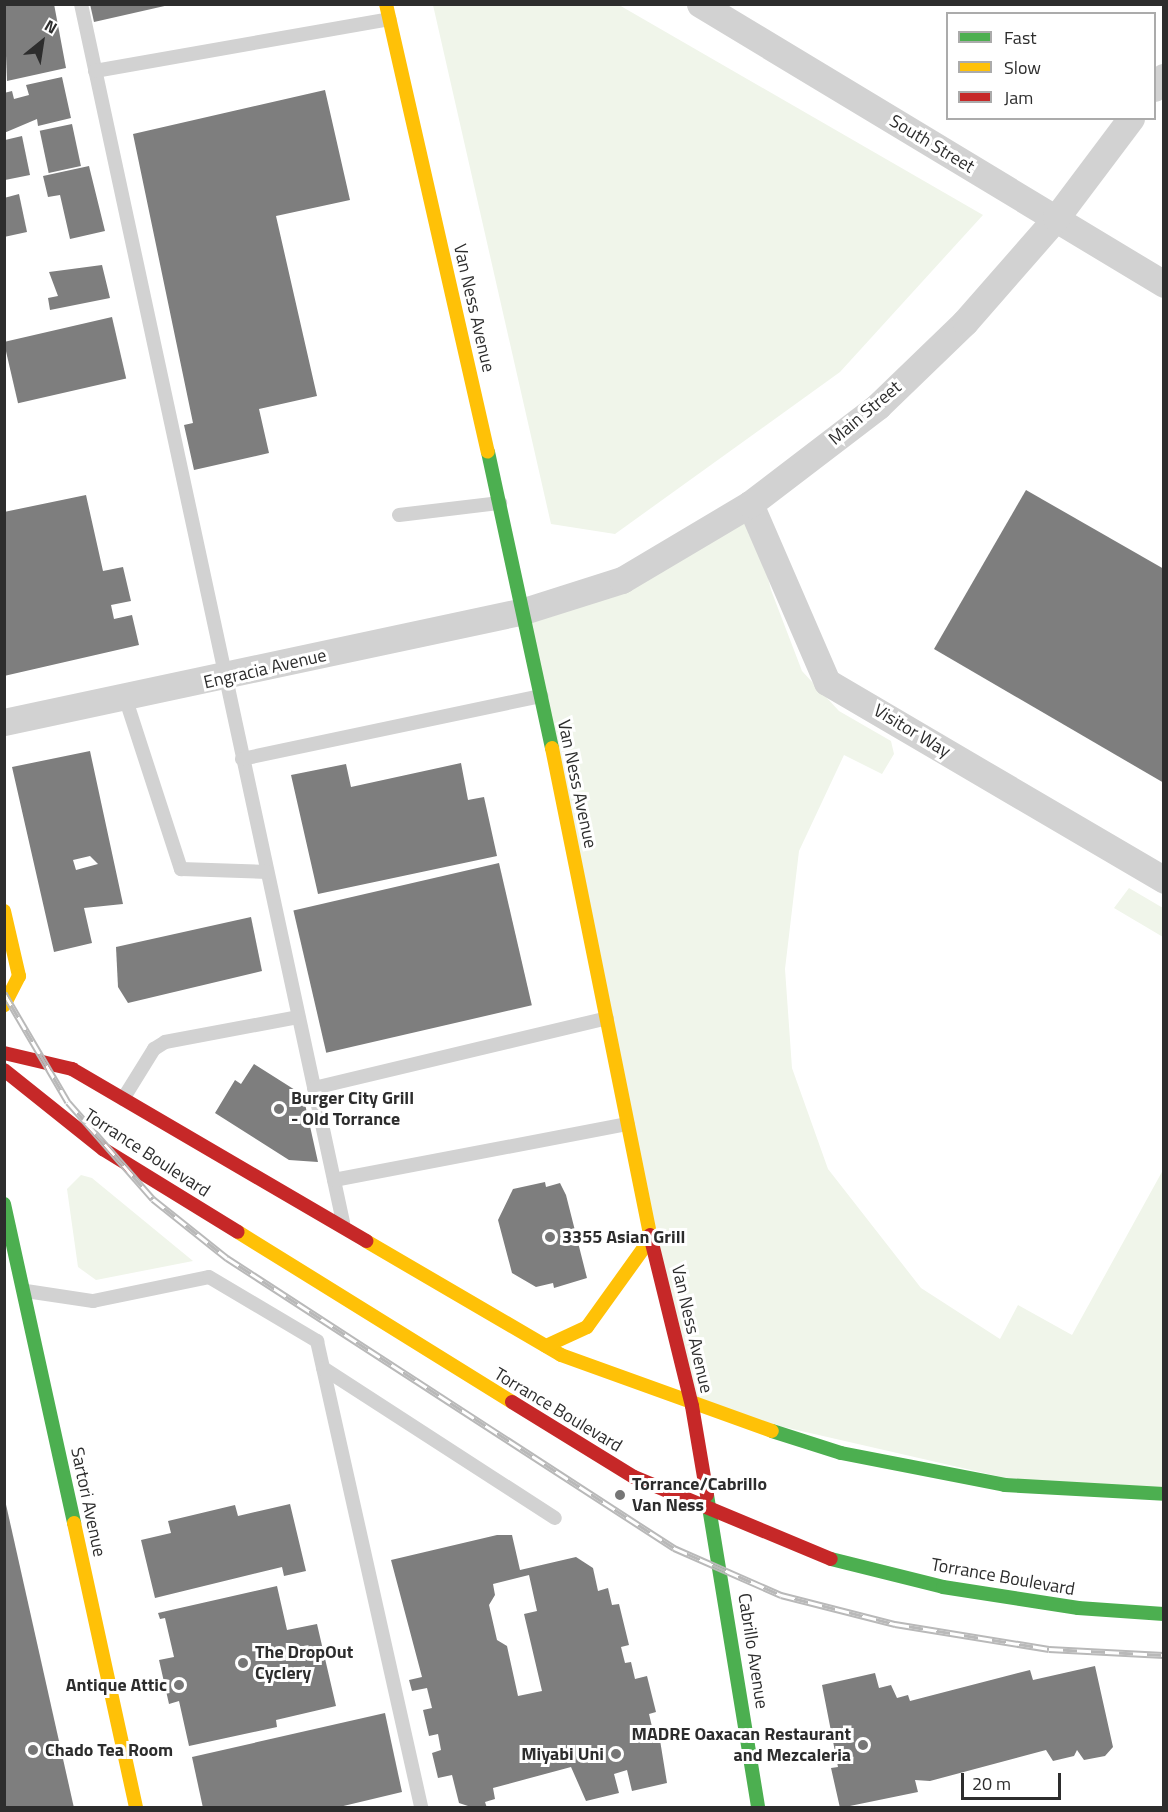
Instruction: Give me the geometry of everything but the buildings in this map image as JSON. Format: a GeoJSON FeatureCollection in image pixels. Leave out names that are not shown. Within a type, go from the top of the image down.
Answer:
{"type":"FeatureCollection","features":[{"type":"Feature","properties":{"kind":"main road","name":"Van Ness Avenue"},"geometry":{"type":"LineString","coordinates":[[386,4],[524,611],[651,1238],[692,1406],[722,1572]]}},
{"type":"Feature","properties":{"kind":"main road"},"geometry":{"type":"LineString","coordinates":[[4,911],[19,976],[4,1005]]}},
{"type":"Feature","properties":{"kind":"main road","name":"Torrance Boulevard"},"geometry":{"type":"LineString","coordinates":[[4,1053],[72,1069],[345,1232],[546,1347],[692,1406],[841,1454],[1005,1485],[1164,1494]]}},
{"type":"Feature","properties":{"kind":"main road","name":"Torrance Boulevard"},"geometry":{"type":"LineString","coordinates":[[4,1070],[80,1133],[536,1419],[634,1477],[713,1514],[821,1557],[943,1587],[1142,1615],[1164,1614]]}},
{"type":"Feature","properties":{"kind":"main road","name":"Sartori Avenue"},"geometry":{"type":"LineString","coordinates":[[4,1204],[15,1294],[136,1808]]}},
{"type":"Feature","properties":{"kind":"main road"},"geometry":{"type":"LineString","coordinates":[[546,1347],[587,1327],[651,1238]]}},
{"type":"Feature","properties":{"kind":"main road","name":"Cabrillo Avenue"},"geometry":{"type":"LineString","coordinates":[[722,1572],[758,1808]]}},
{"type":"Feature","properties":{"kind":"main road"},"geometry":{"type":"LineString","coordinates":[[1142,1615],[1164,1602]]}},
{"type":"Feature","properties":{"kind":"street","name":"South Street"},"geometry":{"type":"LineString","coordinates":[[700,4],[1164,284]]}},
{"type":"Feature","properties":{"kind":"street","name":"Main Street"},"geometry":{"type":"LineString","coordinates":[[524,611],[622,580],[750,504],[878,406],[965,322],[1056,218],[1130,120]]}},
{"type":"Feature","properties":{"kind":"street","name":"Visitor Way"},"geometry":{"type":"LineString","coordinates":[[750,504],[827,682],[1164,880]]}},
{"type":"Feature","properties":{"kind":"street","name":"Engracia Avenue"},"geometry":{"type":"LineString","coordinates":[[4,722],[126,700],[524,611]]}},
{"type":"Feature","properties":{"kind":"lane"},"geometry":{"type":"LineString","coordinates":[[81,4],[224,678],[345,1232]]}},
{"type":"Feature","properties":{"kind":"lane"},"geometry":{"type":"LineString","coordinates":[[95,71],[389,19]]}},
{"type":"Feature","properties":{"kind":"lane"},"geometry":{"type":"LineString","coordinates":[[399,514],[500,503]]}},
{"type":"Feature","properties":{"kind":"lane"},"geometry":{"type":"LineString","coordinates":[[242,759],[541,696]]}},
{"type":"Feature","properties":{"kind":"lane"},"geometry":{"type":"LineString","coordinates":[[126,700],[181,869],[267,872]]}},
{"type":"Feature","properties":{"kind":"lane"},"geometry":{"type":"LineString","coordinates":[[123,1100],[154,1049],[165,1042],[298,1017]]}},
{"type":"Feature","properties":{"kind":"lane"},"geometry":{"type":"LineString","coordinates":[[314,1088],[607,1018]]}},
{"type":"Feature","properties":{"kind":"lane"},"geometry":{"type":"LineString","coordinates":[[334,1180],[628,1124]]}},
{"type":"Feature","properties":{"kind":"lane"},"geometry":{"type":"LineString","coordinates":[[15,1294],[93,1301],[209,1276],[317,1341],[421,1808]]}},
{"type":"Feature","properties":{"kind":"lane"},"geometry":{"type":"LineString","coordinates":[[323,1368],[555,1518]]}},
{"type":"Feature","properties":{"kind":"shaded area"},"geometry":{"type":"Polygon","coordinates":[[[433,5],[619,5],[983,215],[840,372],[615,534],[551,524],[433,5]]]}},
{"type":"Feature","properties":{"kind":"shaded area"},"geometry":{"type":"Polygon","coordinates":[[[750,504],[771,590],[802,671],[839,711],[891,741],[894,754],[882,774],[844,755],[799,851],[785,969],[792,1068],[828,1169],[921,1288],[1000,1339],[1018,1305],[1072,1335],[1163,1170],[1163,1494],[1072,1493],[692,1406],[524,611],[582,596],[750,504]]]}},
{"type":"Feature","properties":{"kind":"shaded area"},"geometry":{"type":"Polygon","coordinates":[[[1129,888],[1163,908],[1163,937],[1114,908],[1129,888]]]}},
{"type":"Feature","properties":{"kind":"shaded area"},"geometry":{"type":"Polygon","coordinates":[[[81,1175],[92,1178],[193,1261],[96,1280],[78,1267],[67,1189],[81,1175]]]}},
{"type":"Feature","properties":{"kind":"railway"},"geometry":{"type":"LineString","coordinates":[[4,993],[68,1102],[153,1199],[227,1258],[674,1548],[781,1595],[895,1624],[1049,1649],[1164,1655]]}},
{"type":"Feature","properties":{"kind":"traffic: fast"},"geometry":{"type":"LineString","coordinates":[[488,452],[552,748]]}},
{"type":"Feature","properties":{"kind":"traffic: fast"},"geometry":{"type":"LineString","coordinates":[[4,1204],[74,1523]]}},
{"type":"Feature","properties":{"kind":"traffic: fast"},"geometry":{"type":"LineString","coordinates":[[772,1431],[841,1453],[1005,1485],[1164,1494]]}},
{"type":"Feature","properties":{"kind":"traffic: fast"},"geometry":{"type":"LineString","coordinates":[[707,1495],[758,1808]]}},
{"type":"Feature","properties":{"kind":"traffic: fast"},"geometry":{"type":"LineString","coordinates":[[831,1559],[943,1587],[1078,1608],[1164,1614]]}},
{"type":"Feature","properties":{"kind":"traffic: slow"},"geometry":{"type":"LineString","coordinates":[[386,4],[488,452]]}},
{"type":"Feature","properties":{"kind":"traffic: slow"},"geometry":{"type":"LineString","coordinates":[[552,748],[650,1235]]}},
{"type":"Feature","properties":{"kind":"traffic: slow"},"geometry":{"type":"LineString","coordinates":[[4,911],[19,976],[4,1005]]}},
{"type":"Feature","properties":{"kind":"traffic: slow"},"geometry":{"type":"LineString","coordinates":[[238,1232],[512,1402]]}},
{"type":"Feature","properties":{"kind":"traffic: slow"},"geometry":{"type":"LineString","coordinates":[[546,1346],[587,1327],[651,1238]]}},
{"type":"Feature","properties":{"kind":"traffic: slow"},"geometry":{"type":"LineString","coordinates":[[366,1241],[561,1355],[772,1431]]}},
{"type":"Feature","properties":{"kind":"traffic: slow"},"geometry":{"type":"LineString","coordinates":[[74,1523],[136,1808]]}},
{"type":"Feature","properties":{"kind":"traffic: jam"},"geometry":{"type":"LineString","coordinates":[[4,1053],[72,1069],[366,1241]]}},
{"type":"Feature","properties":{"kind":"traffic: jam"},"geometry":{"type":"LineString","coordinates":[[4,1070],[103,1149],[238,1232]]}},
{"type":"Feature","properties":{"kind":"traffic: jam"},"geometry":{"type":"LineString","coordinates":[[650,1235],[692,1406],[707,1495]]}},
{"type":"Feature","properties":{"kind":"traffic: jam"},"geometry":{"type":"LineString","coordinates":[[512,1402],[634,1477],[831,1559]]}},
{"type":"Feature","properties":{"kind":"place","name":"Burger City Grill - Old Torrance"},"geometry":{"type":"Point","coordinates":[279,1109]}},
{"type":"Feature","properties":{"kind":"place","name":"3355 Asian Grill"},"geometry":{"type":"Point","coordinates":[550,1237]}},
{"type":"Feature","properties":{"kind":"place","name":"Torrance/Cabrillo Van Ness"},"geometry":{"type":"Point","coordinates":[620,1495]}},
{"type":"Feature","properties":{"kind":"place","name":"The DropOut Cyclery"},"geometry":{"type":"Point","coordinates":[243,1663]}},
{"type":"Feature","properties":{"kind":"place","name":"Antique Attic"},"geometry":{"type":"Point","coordinates":[179,1685]}},
{"type":"Feature","properties":{"kind":"place","name":"MADRE Oaxacan Restaurant and Mezcaleria"},"geometry":{"type":"Point","coordinates":[863,1745]}},
{"type":"Feature","properties":{"kind":"place","name":"Chado Tea Room"},"geometry":{"type":"Point","coordinates":[33,1750]}},
{"type":"Feature","properties":{"kind":"place","name":"Miyabi Uni"},"geometry":{"type":"Point","coordinates":[616,1754]}}]}
